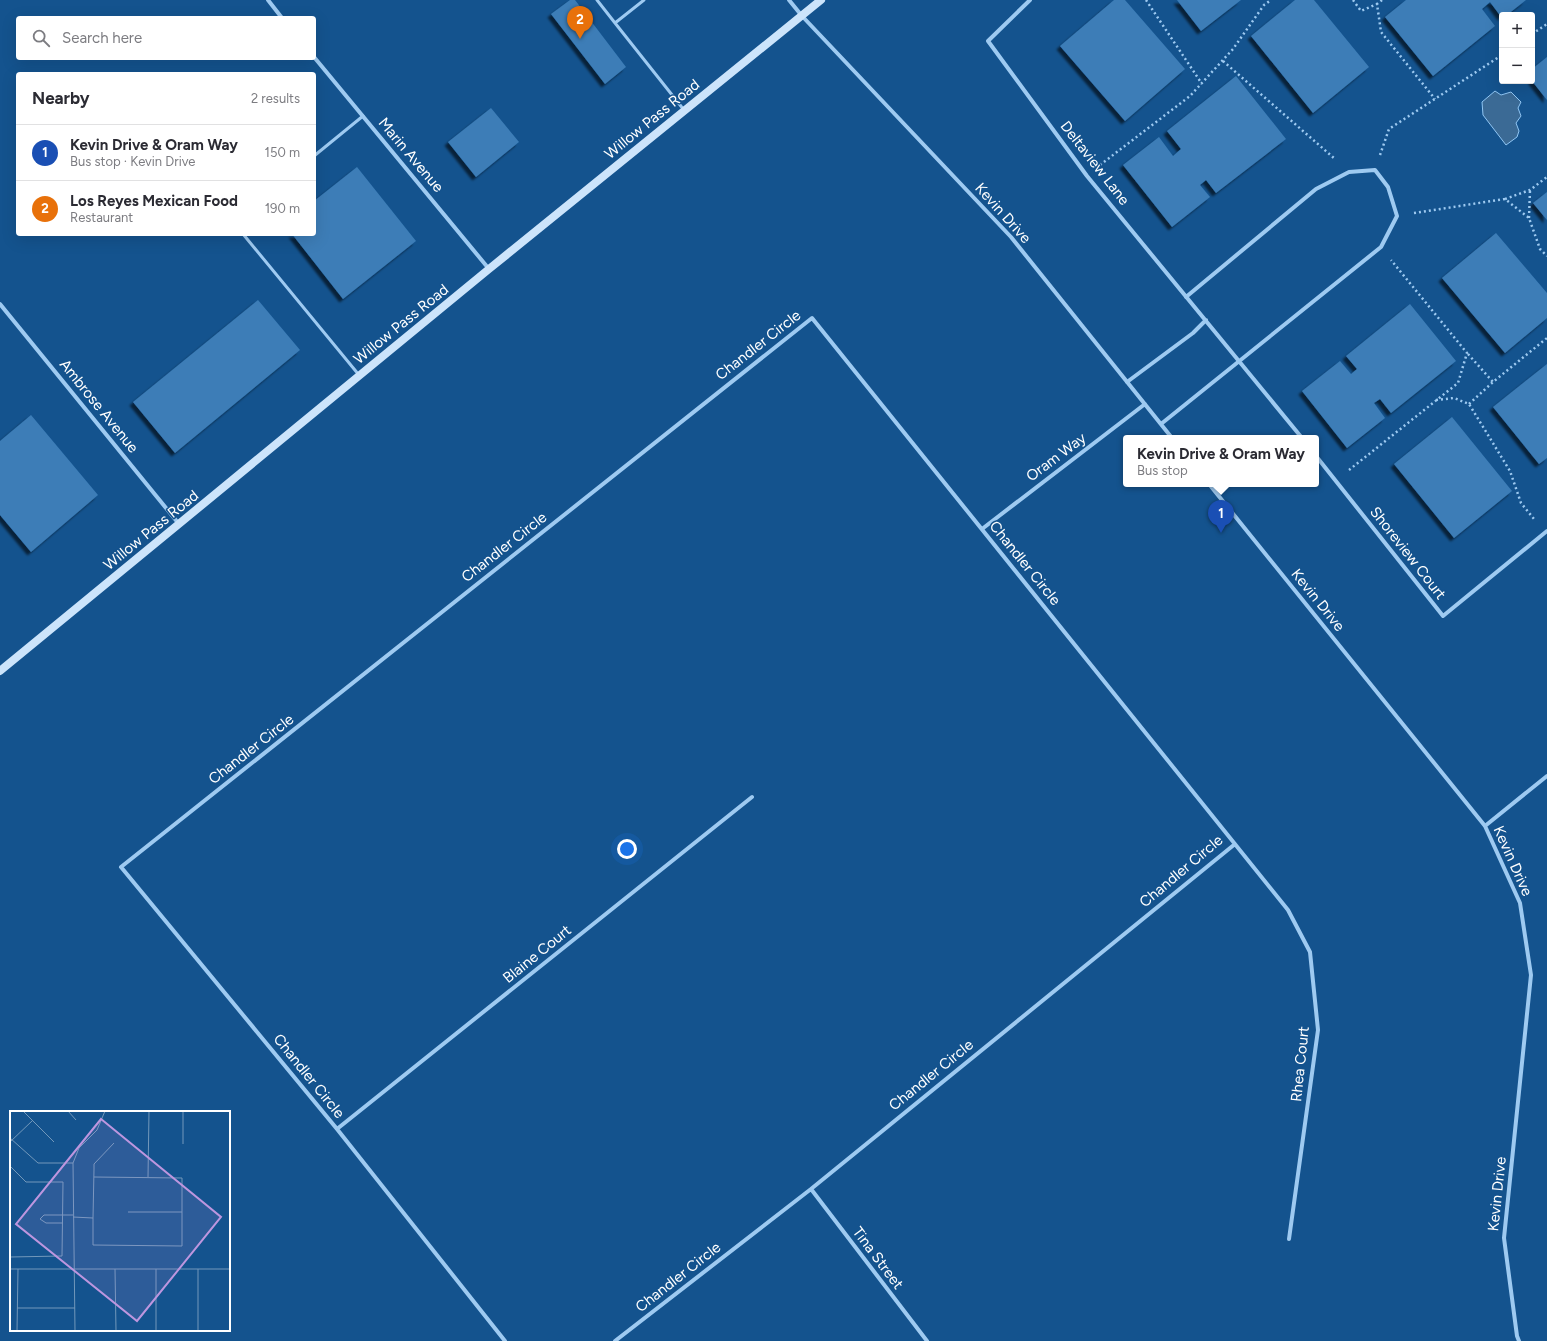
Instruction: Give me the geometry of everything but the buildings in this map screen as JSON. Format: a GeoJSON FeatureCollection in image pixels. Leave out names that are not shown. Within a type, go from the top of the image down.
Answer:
{"type":"FeatureCollection","features":[{"type":"Feature","properties":{"kind":"main road","name":"Willow Pass Road"},"geometry":{"type":"LineString","coordinates":[[0,672],[489,269],[822,0]]}},
{"type":"Feature","properties":{"kind":"street"},"geometry":{"type":"LineString","coordinates":[[268,0],[280,16]]}},
{"type":"Feature","properties":{"kind":"street","name":"Kevin Drive"},"geometry":{"type":"LineString","coordinates":[[789,0],[802,16],[1011,238],[1170,435]]}},
{"type":"Feature","properties":{"kind":"street","name":"Deltaview Lane"},"geometry":{"type":"LineString","coordinates":[[1030,0],[988,41],[1087,176],[1240,361]]}},
{"type":"Feature","properties":{"kind":"street","name":"Marin Avenue"},"geometry":{"type":"LineString","coordinates":[[316,59],[489,269]]}},
{"type":"Feature","properties":{"kind":"street"},"geometry":{"type":"LineString","coordinates":[[1161,424],[1381,247],[1397,216],[1388,187],[1375,170],[1349,172],[1316,189],[1186,296]]}},
{"type":"Feature","properties":{"kind":"street","name":"Ambrose Avenue"},"geometry":{"type":"LineString","coordinates":[[0,304],[2,310],[179,524]]}},
{"type":"Feature","properties":{"kind":"street","name":"Chandler Circle"},"geometry":{"type":"LineString","coordinates":[[505,1341],[337,1129],[121,867],[812,318],[1235,844],[811,1189],[615,1341]]}},
{"type":"Feature","properties":{"kind":"street"},"geometry":{"type":"LineString","coordinates":[[1127,382],[1193,333],[1206,320]]}},
{"type":"Feature","properties":{"kind":"street"},"geometry":{"type":"LineString","coordinates":[[1240,361],[1300,435]]}},
{"type":"Feature","properties":{"kind":"street","name":"Oram Way"},"geometry":{"type":"LineString","coordinates":[[982,529],[1145,404]]}},
{"type":"Feature","properties":{"kind":"street","name":"Shoreview Court"},"geometry":{"type":"LineString","coordinates":[[1319,460],[1443,616],[1546,532]]}},
{"type":"Feature","properties":{"kind":"street","name":"Kevin Drive"},"geometry":{"type":"LineString","coordinates":[[1211,487],[1485,826],[1520,903],[1532,975],[1504,1238],[1517,1336],[1519,1341]]}},
{"type":"Feature","properties":{"kind":"street"},"geometry":{"type":"LineString","coordinates":[[1485,826],[1547,776]]}},
{"type":"Feature","properties":{"kind":"street","name":"Blaine Court"},"geometry":{"type":"LineString","coordinates":[[337,1129],[752,796]]}},
{"type":"Feature","properties":{"kind":"street","name":"Rhea Court"},"geometry":{"type":"LineString","coordinates":[[1235,844],[1288,910],[1310,952],[1318,1030],[1290,1238]]}},
{"type":"Feature","properties":{"kind":"street","name":"Tina Street"},"geometry":{"type":"LineString","coordinates":[[811,1189],[927,1341]]}},
{"type":"Feature","properties":{"kind":"lane"},"geometry":{"type":"LineString","coordinates":[[597,0],[684,111]]}},
{"type":"Feature","properties":{"kind":"lane"},"geometry":{"type":"LineString","coordinates":[[615,23],[644,0]]}},
{"type":"Feature","properties":{"kind":"lane"},"geometry":{"type":"LineString","coordinates":[[316,154],[363,116]]}},
{"type":"Feature","properties":{"kind":"lane"},"geometry":{"type":"LineString","coordinates":[[245,236],[360,376]]}},
{"type":"Feature","properties":{"kind":"path"},"geometry":{"type":"LineString","coordinates":[[1146,0],[1202,84]]}},
{"type":"Feature","properties":{"kind":"path"},"geometry":{"type":"LineString","coordinates":[[1087,176],[1190,96],[1223,61],[1264,5],[1271,0]]}},
{"type":"Feature","properties":{"kind":"path"},"geometry":{"type":"LineString","coordinates":[[1353,0],[1361,11],[1377,4],[1382,0]]}},
{"type":"Feature","properties":{"kind":"path"},"geometry":{"type":"LineString","coordinates":[[1377,4],[1380,32],[1435,99]]}},
{"type":"Feature","properties":{"kind":"path"},"geometry":{"type":"LineString","coordinates":[[1535,32],[1547,24]]}},
{"type":"Feature","properties":{"kind":"path"},"geometry":{"type":"LineString","coordinates":[[1375,170],[1389,129],[1499,57]]}},
{"type":"Feature","properties":{"kind":"path"},"geometry":{"type":"LineString","coordinates":[[1223,61],[1349,172]]}},
{"type":"Feature","properties":{"kind":"path"},"geometry":{"type":"LineString","coordinates":[[1397,216],[1504,199],[1530,190],[1547,177]]}},
{"type":"Feature","properties":{"kind":"path"},"geometry":{"type":"LineString","coordinates":[[1530,190],[1529,218],[1540,249],[1547,256]]}},
{"type":"Feature","properties":{"kind":"path"},"geometry":{"type":"LineString","coordinates":[[1504,199],[1529,218]]}},
{"type":"Feature","properties":{"kind":"path"},"geometry":{"type":"LineString","coordinates":[[1381,247],[1467,353],[1493,382]]}},
{"type":"Feature","properties":{"kind":"path"},"geometry":{"type":"LineString","coordinates":[[1469,404],[1493,382],[1547,338]]}},
{"type":"Feature","properties":{"kind":"path"},"geometry":{"type":"LineString","coordinates":[[1336,480],[1458,383],[1467,353]]}},
{"type":"Feature","properties":{"kind":"path"},"geometry":{"type":"LineString","coordinates":[[1436,400],[1454,398],[1469,404],[1510,471],[1521,503],[1546,532]]}},
{"type":"Feature","properties":{"kind":"water"},"geometry":{"type":"Polygon","coordinates":[[[1495,91],[1501,95],[1511,92],[1521,102],[1518,108],[1521,116],[1516,123],[1519,131],[1517,137],[1506,145],[1483,115],[1482,102],[1495,91]]]}},
{"type":"Feature","properties":{"kind":"place","name":"Los Reyes Mexican Food"},"geometry":{"type":"Point","coordinates":[580,39]}},
{"type":"Feature","properties":{"kind":"place","name":"Kevin Drive & Oram Way"},"geometry":{"type":"Point","coordinates":[1221,533]}}]}
